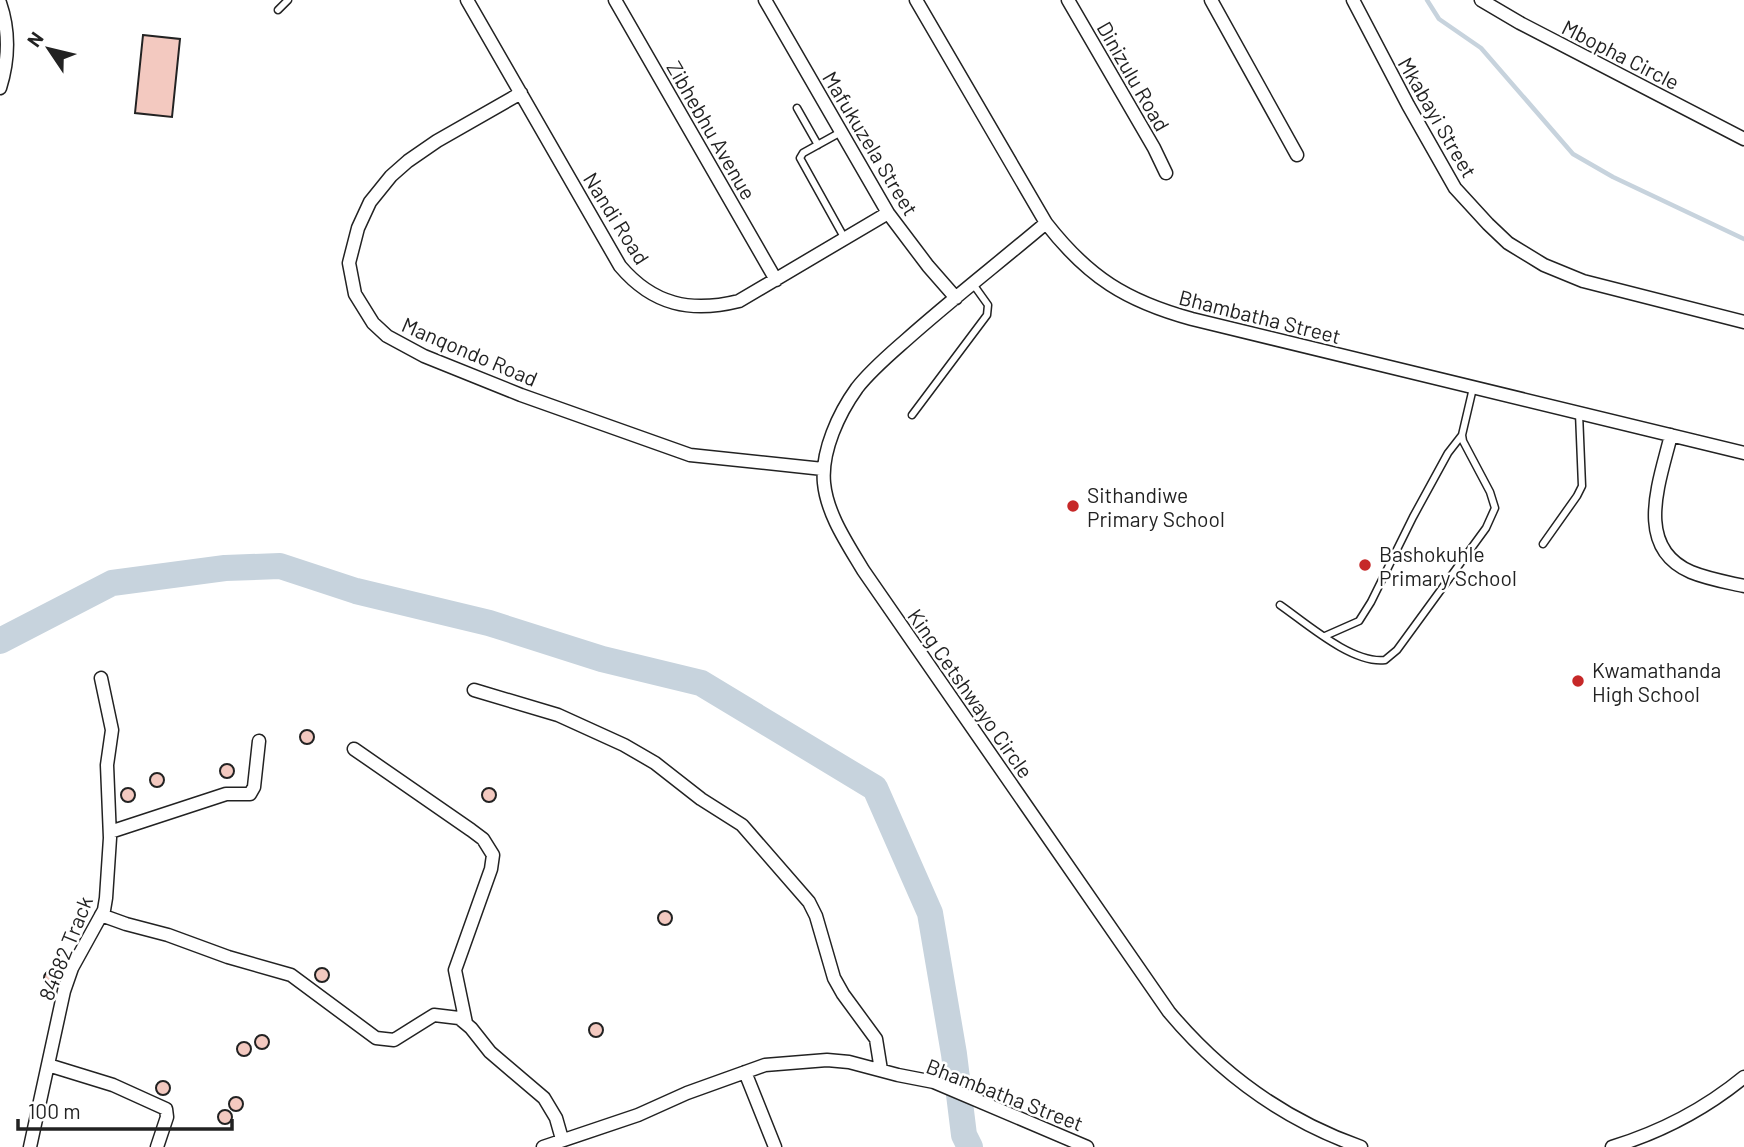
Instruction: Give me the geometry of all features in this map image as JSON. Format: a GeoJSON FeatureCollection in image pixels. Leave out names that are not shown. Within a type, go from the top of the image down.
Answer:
{"type":"FeatureCollection","features":[{"type":"Feature","properties":{"kind":"street","name":"Nandi Road"},"geometry":{"type":"LineString","coordinates":[[467,0],[620,266],[636,283],[667,301],[700,307],[739,301],[888,213]]}},
{"type":"Feature","properties":{"kind":"street","name":"Zibhebhu Avenue"},"geometry":{"type":"LineString","coordinates":[[615,0],[776,280]]}},
{"type":"Feature","properties":{"kind":"street","name":"Mafukuzela Street"},"geometry":{"type":"LineString","coordinates":[[765,0],[888,213],[956,298]]}},
{"type":"Feature","properties":{"kind":"street","name":"Bhambatha Street"},"geometry":{"type":"LineString","coordinates":[[916,0],[1046,223],[1089,270],[1130,298],[1159,310],[1744,453]]}},
{"type":"Feature","properties":{"kind":"street","name":"Dinizulu Road"},"geometry":{"type":"LineString","coordinates":[[1068,0],[1166,173]]}},
{"type":"Feature","properties":{"kind":"street"},"geometry":{"type":"LineString","coordinates":[[1211,0],[1297,155]]}},
{"type":"Feature","properties":{"kind":"street","name":"Mkabayi Street"},"geometry":{"type":"LineString","coordinates":[[1353,0],[1455,188],[1508,243],[1544,265],[1583,281],[1744,322]]}},
{"type":"Feature","properties":{"kind":"street","name":"Mbopha Circle"},"geometry":{"type":"LineString","coordinates":[[1482,0],[1520,23],[1744,139]]}},
{"type":"Feature","properties":{"kind":"street"},"geometry":{"type":"LineString","coordinates":[[0,3],[8,44],[7,67],[0,88]]}},
{"type":"Feature","properties":{"kind":"street","name":"Manqondo Road"},"geometry":{"type":"LineString","coordinates":[[521,93],[437,141],[408,161],[391,176],[370,202],[358,228],[349,263],[355,294],[373,323],[394,340],[424,356],[521,395],[690,455],[823,469]]}},
{"type":"Feature","properties":{"kind":"street","name":"King Cetshwayo Circle"},"geometry":{"type":"LineString","coordinates":[[1046,223],[870,373],[857,388],[837,424],[823,469],[827,500],[840,530],[863,570],[1168,1012],[1204,1051],[1266,1101],[1320,1131],[1361,1147]]}},
{"type":"Feature","properties":{"kind":"street"},"geometry":{"type":"LineString","coordinates":[[1671,435],[1654,518],[1662,548],[1677,564],[1690,572],[1744,586]]}},
{"type":"Feature","properties":{"kind":"street","name":"84682 Track"},"geometry":{"type":"LineString","coordinates":[[30,1147],[61,1003],[72,968],[101,915],[106,898],[110,832],[106,777],[111,719],[101,678]]}},
{"type":"Feature","properties":{"kind":"street"},"geometry":{"type":"LineString","coordinates":[[474,690],[548,711],[624,745],[655,762],[701,799],[742,825],[809,902],[816,916],[834,978],[876,1039],[875,1068]]}},
{"type":"Feature","properties":{"kind":"street"},"geometry":{"type":"LineString","coordinates":[[110,832],[226,794],[250,794],[254,790],[259,741]]}},
{"type":"Feature","properties":{"kind":"street"},"geometry":{"type":"LineString","coordinates":[[354,749],[471,830],[482,839],[493,855],[491,869],[457,960],[456,978],[466,1023]]}},
{"type":"Feature","properties":{"kind":"street"},"geometry":{"type":"LineString","coordinates":[[101,915],[291,975],[331,1002],[376,1038],[394,1040],[434,1015],[453,1016],[466,1023],[490,1052],[544,1098],[556,1118],[562,1139]]}},
{"type":"Feature","properties":{"kind":"street","name":"Bhambatha Street"},"geometry":{"type":"LineString","coordinates":[[543,1147],[638,1115],[687,1093],[765,1065],[827,1060],[934,1082],[1087,1147]]}},
{"type":"Feature","properties":{"kind":"street"},"geometry":{"type":"LineString","coordinates":[[48,1065],[113,1085],[166,1109],[167,1117],[157,1147]]}},
{"type":"Feature","properties":{"kind":"street"},"geometry":{"type":"LineString","coordinates":[[745,1072],[775,1147]]}},
{"type":"Feature","properties":{"kind":"street"},"geometry":{"type":"LineString","coordinates":[[1612,1147],[1668,1126],[1703,1108],[1744,1077]]}},
{"type":"Feature","properties":{"kind":"lane"},"geometry":{"type":"LineString","coordinates":[[278,10],[288,0]]}},
{"type":"Feature","properties":{"kind":"lane"},"geometry":{"type":"LineString","coordinates":[[797,108],[818,145]]}},
{"type":"Feature","properties":{"kind":"lane"},"geometry":{"type":"LineString","coordinates":[[841,132],[803,153],[801,161],[845,239]]}},
{"type":"Feature","properties":{"kind":"lane"},"geometry":{"type":"LineString","coordinates":[[912,415],[987,315],[988,305],[973,284]]}},
{"type":"Feature","properties":{"kind":"lane"},"geometry":{"type":"LineString","coordinates":[[1325,636],[1359,621],[1418,506],[1461,435],[1473,387]]}},
{"type":"Feature","properties":{"kind":"lane"},"geometry":{"type":"LineString","coordinates":[[1543,544],[1582,485],[1579,413]]}},
{"type":"Feature","properties":{"kind":"lane"},"geometry":{"type":"LineString","coordinates":[[1280,605],[1325,636],[1366,659],[1377,661],[1391,656],[1486,528],[1495,509],[1494,500],[1468,454],[1461,435]]}},
{"type":"Feature","properties":{"kind":"building"},"geometry":{"type":"Polygon","coordinates":[[[143,35],[180,39],[172,117],[135,113],[143,35]]]}},
{"type":"Feature","properties":{"kind":"building"},"geometry":{"type":"Polygon","coordinates":[[[304,730],[310,730],[314,737],[310,744],[304,744],[300,740],[300,734],[304,730]]]}},
{"type":"Feature","properties":{"kind":"building"},"geometry":{"type":"Polygon","coordinates":[[[224,764],[230,764],[234,771],[230,778],[224,778],[220,774],[220,768],[224,764]]]}},
{"type":"Feature","properties":{"kind":"building"},"geometry":{"type":"Polygon","coordinates":[[[154,773],[160,773],[164,780],[160,787],[154,787],[150,783],[150,777],[154,773]]]}},
{"type":"Feature","properties":{"kind":"building"},"geometry":{"type":"Polygon","coordinates":[[[125,788],[131,788],[135,795],[131,802],[125,802],[121,798],[121,792],[125,788]]]}},
{"type":"Feature","properties":{"kind":"building"},"geometry":{"type":"Polygon","coordinates":[[[486,788],[492,788],[496,795],[492,802],[486,802],[482,798],[482,792],[486,788]]]}},
{"type":"Feature","properties":{"kind":"building"},"geometry":{"type":"Polygon","coordinates":[[[662,911],[668,911],[672,918],[668,925],[662,925],[658,921],[658,915],[662,911]]]}},
{"type":"Feature","properties":{"kind":"building"},"geometry":{"type":"Polygon","coordinates":[[[319,968],[325,968],[329,975],[325,982],[319,982],[315,978],[315,972],[319,968]]]}},
{"type":"Feature","properties":{"kind":"building"},"geometry":{"type":"Polygon","coordinates":[[[48,971],[54,971],[58,978],[54,985],[48,985],[44,981],[44,975],[48,971]]]}},
{"type":"Feature","properties":{"kind":"building"},"geometry":{"type":"Polygon","coordinates":[[[593,1023],[599,1023],[603,1030],[599,1037],[593,1037],[589,1033],[589,1027],[593,1023]]]}},
{"type":"Feature","properties":{"kind":"building"},"geometry":{"type":"Polygon","coordinates":[[[259,1035],[265,1035],[269,1042],[265,1049],[259,1049],[255,1045],[255,1039],[259,1035]]]}},
{"type":"Feature","properties":{"kind":"building"},"geometry":{"type":"Polygon","coordinates":[[[241,1042],[247,1042],[251,1049],[247,1056],[241,1056],[237,1052],[237,1046],[241,1042]]]}},
{"type":"Feature","properties":{"kind":"building"},"geometry":{"type":"Polygon","coordinates":[[[160,1081],[166,1081],[170,1088],[166,1095],[160,1095],[156,1091],[156,1085],[160,1081]]]}},
{"type":"Feature","properties":{"kind":"building"},"geometry":{"type":"Polygon","coordinates":[[[233,1097],[239,1097],[243,1104],[239,1111],[233,1111],[229,1107],[229,1101],[233,1097]]]}},
{"type":"Feature","properties":{"kind":"building"},"geometry":{"type":"Polygon","coordinates":[[[222,1110],[228,1110],[232,1117],[228,1124],[222,1124],[218,1120],[218,1114],[222,1110]]]}},
{"type":"Feature","properties":{"kind":"waterway"},"geometry":{"type":"LineString","coordinates":[[1427,0],[1439,19],[1481,48],[1573,154],[1613,177],[1744,239]]}},
{"type":"Feature","properties":{"kind":"waterway"},"geometry":{"type":"LineString","coordinates":[[0,641],[112,583],[225,568],[280,566],[356,591],[489,623],[602,659],[701,683],[875,788],[930,913],[954,1054],[964,1135],[970,1147]]}},
{"type":"Feature","properties":{"kind":"place","name":"Sithandiwe Primary School"},"geometry":{"type":"Point","coordinates":[1073,506]}},
{"type":"Feature","properties":{"kind":"place","name":"Bashokuhle Primary School"},"geometry":{"type":"Point","coordinates":[1365,565]}},
{"type":"Feature","properties":{"kind":"place","name":"Kwamathanda High School"},"geometry":{"type":"Point","coordinates":[1578,681]}}]}
